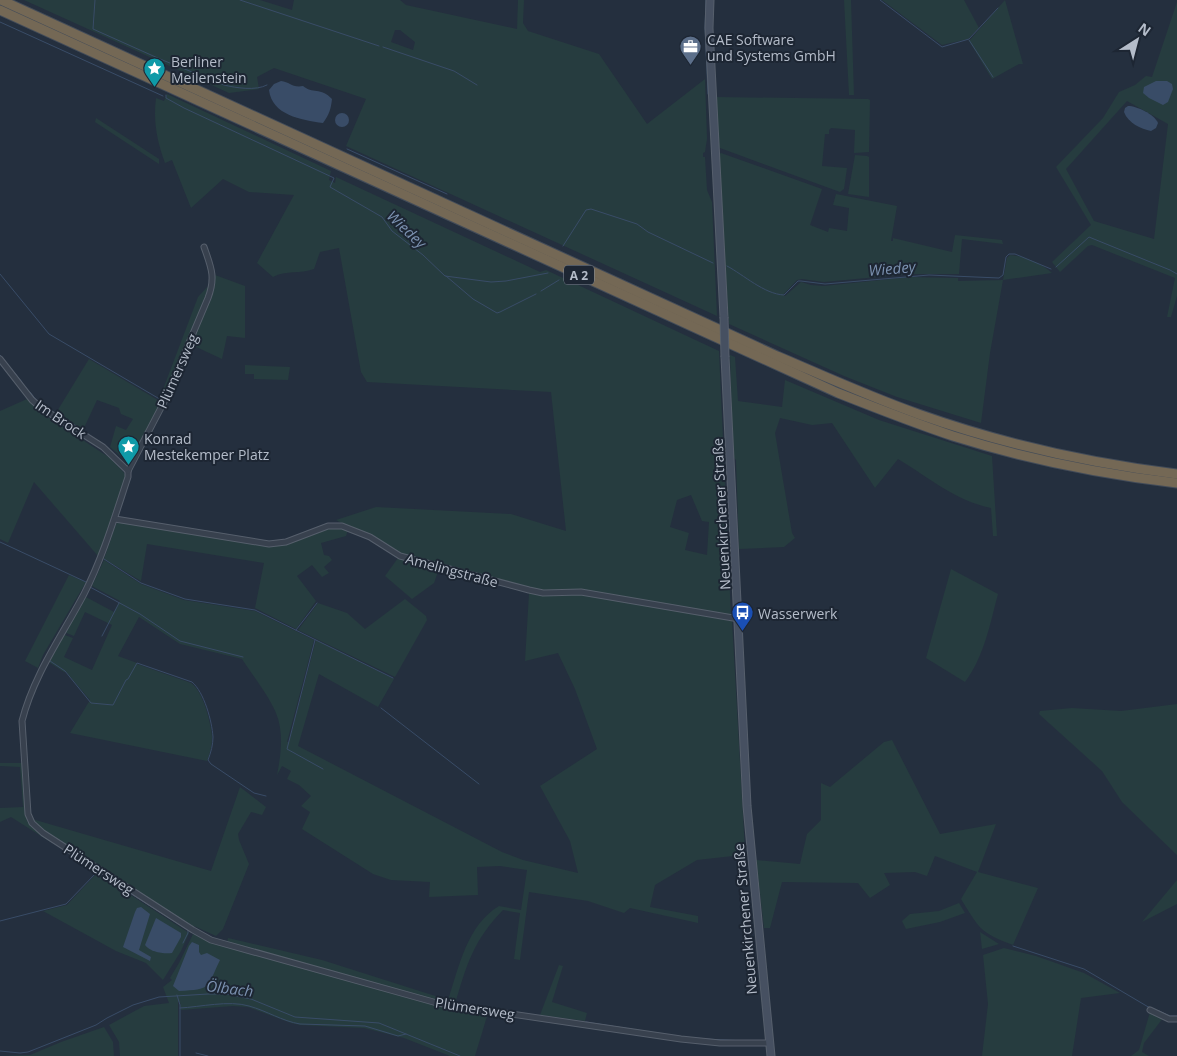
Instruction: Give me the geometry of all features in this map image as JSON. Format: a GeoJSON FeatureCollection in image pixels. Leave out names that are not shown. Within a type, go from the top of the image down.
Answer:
{"type":"FeatureCollection","features":[{"type":"Feature","properties":{"kind":"highway","name":"A 2"},"geometry":{"type":"LineString","coordinates":[[1,0],[867,395],[957,427],[1026,446],[1090,461],[1177,474]]}},
{"type":"Feature","properties":{"kind":"highway","name":"A 2"},"geometry":{"type":"LineString","coordinates":[[0,10],[847,397],[923,426],[1017,454],[1082,468],[1177,483]]}},
{"type":"Feature","properties":{"kind":"main road","name":"Neuenkirchener Straße"},"geometry":{"type":"LineString","coordinates":[[710,0],[709,28],[747,806],[771,1056]]}},
{"type":"Feature","properties":{"kind":"street","name":"Plümersweg"},"geometry":{"type":"LineString","coordinates":[[204,247],[212,270],[212,289],[164,402],[128,471],[128,477],[115,519],[89,584],[47,657],[22,720],[28,814],[35,827],[193,930],[212,940],[437,1004],[681,1039],[720,1043],[770,1043]]}},
{"type":"Feature","properties":{"kind":"street","name":"Im Brock"},"geometry":{"type":"LineString","coordinates":[[0,359],[32,400],[40,407],[103,447],[128,471]]}},
{"type":"Feature","properties":{"kind":"street","name":"Amelingstraße"},"geometry":{"type":"LineString","coordinates":[[115,519],[269,544],[286,542],[328,526],[342,526],[370,537],[400,556],[529,590],[543,593],[580,592],[739,619]]}},
{"type":"Feature","properties":{"kind":"street"},"geometry":{"type":"LineString","coordinates":[[1150,1010],[1169,1019],[1177,1019]]}},
{"type":"Feature","properties":{"kind":"green space"},"geometry":{"type":"Polygon","coordinates":[[[24,0],[260,0],[292,10],[294,0],[400,0],[406,5],[517,29],[518,0],[524,0],[523,23],[528,31],[599,54],[647,124],[705,79],[707,139],[703,157],[705,157],[707,190],[712,202],[717,316],[346,146],[366,99],[274,68],[257,77],[259,89],[229,93],[24,0]],[[395,30],[391,42],[413,50],[415,42],[400,30],[395,30]]]}},
{"type":"Feature","properties":{"kind":"green space"},"geometry":{"type":"Polygon","coordinates":[[[844,0],[851,0],[854,95],[849,95],[844,0]]]}},
{"type":"Feature","properties":{"kind":"green space"},"geometry":{"type":"Polygon","coordinates":[[[882,0],[964,0],[979,28],[968,39],[942,45],[882,0]]]}},
{"type":"Feature","properties":{"kind":"green space"},"geometry":{"type":"Polygon","coordinates":[[[1005,0],[1023,64],[1019,64],[992,79],[969,41],[1005,0]]]}},
{"type":"Feature","properties":{"kind":"green space"},"geometry":{"type":"Polygon","coordinates":[[[1177,2],[1177,296],[1171,317],[1167,317],[1175,278],[1092,245],[1088,246],[1060,272],[1052,262],[1091,225],[1056,167],[1103,118],[1119,92],[1135,85],[1146,76],[1152,77],[1177,2]],[[1127,101],[1066,169],[1094,221],[1154,239],[1168,124],[1127,101]]]}},
{"type":"Feature","properties":{"kind":"green space"},"geometry":{"type":"Polygon","coordinates":[[[167,94],[331,171],[329,180],[335,183],[336,177],[540,272],[546,270],[719,351],[731,616],[580,589],[542,590],[529,588],[397,553],[336,520],[376,507],[511,514],[566,531],[551,392],[367,382],[361,372],[339,248],[320,252],[314,269],[273,277],[257,263],[294,195],[249,192],[223,179],[191,208],[172,160],[165,163],[160,147],[155,123],[156,98],[164,101],[167,94]],[[691,495],[677,500],[670,527],[689,533],[685,550],[707,555],[709,522],[702,521],[691,495]]]}},
{"type":"Feature","properties":{"kind":"green space"},"geometry":{"type":"Polygon","coordinates":[[[716,97],[868,99],[870,100],[869,152],[854,153],[855,130],[831,128],[829,134],[825,134],[822,166],[847,168],[844,189],[840,192],[720,148],[716,97]]]}},
{"type":"Feature","properties":{"kind":"green space"},"geometry":{"type":"Polygon","coordinates":[[[96,118],[159,159],[159,164],[95,122],[96,118]]]}},
{"type":"Feature","properties":{"kind":"green space"},"geometry":{"type":"Polygon","coordinates":[[[721,153],[822,189],[810,225],[828,232],[829,228],[847,231],[849,208],[833,205],[836,194],[897,206],[891,241],[893,241],[893,238],[952,252],[955,235],[1002,240],[1003,244],[962,239],[959,274],[909,274],[824,282],[802,279],[797,280],[783,295],[785,296],[801,282],[824,286],[909,277],[958,278],[958,281],[1003,280],[990,353],[981,423],[897,397],[844,376],[729,324],[718,154],[721,153]]]}},
{"type":"Feature","properties":{"kind":"green space"},"geometry":{"type":"Polygon","coordinates":[[[855,155],[869,157],[869,197],[848,194],[855,155]]]}},
{"type":"Feature","properties":{"kind":"green space"},"geometry":{"type":"Polygon","coordinates":[[[1010,255],[1033,261],[1052,273],[1003,280],[1007,258],[1010,255]]]}},
{"type":"Feature","properties":{"kind":"green space"},"geometry":{"type":"Polygon","coordinates":[[[215,275],[245,286],[245,338],[227,336],[222,359],[192,345],[171,396],[162,392],[198,297],[210,284],[214,284],[215,275]]]}},
{"type":"Feature","properties":{"kind":"green space"},"geometry":{"type":"Polygon","coordinates":[[[730,355],[735,357],[738,401],[782,407],[785,380],[879,420],[992,456],[997,536],[993,536],[991,508],[978,505],[954,494],[898,459],[875,488],[832,423],[812,425],[780,418],[775,433],[792,533],[795,538],[784,547],[739,549],[736,460],[733,457],[730,355]]]}},
{"type":"Feature","properties":{"kind":"green space"},"geometry":{"type":"Polygon","coordinates":[[[89,359],[161,402],[129,463],[110,447],[116,426],[126,430],[133,419],[121,414],[119,408],[97,400],[83,430],[56,413],[89,359]]]}},
{"type":"Feature","properties":{"kind":"green space"},"geometry":{"type":"Polygon","coordinates":[[[245,365],[290,367],[288,380],[254,379],[254,374],[245,374],[245,365]]]}},
{"type":"Feature","properties":{"kind":"green space"},"geometry":{"type":"Polygon","coordinates":[[[27,399],[37,410],[110,458],[127,476],[98,556],[34,482],[8,543],[0,539],[0,411],[27,399]]]}},
{"type":"Feature","properties":{"kind":"green space"},"geometry":{"type":"Polygon","coordinates":[[[119,522],[269,546],[289,542],[318,531],[338,528],[348,530],[346,536],[321,543],[324,555],[329,556],[332,560],[324,567],[329,573],[322,577],[312,565],[297,576],[316,601],[296,629],[255,608],[264,563],[147,544],[141,581],[104,559],[116,524],[119,522]]]}},
{"type":"Feature","properties":{"kind":"green space"},"geometry":{"type":"Polygon","coordinates":[[[398,558],[439,569],[434,583],[412,599],[385,576],[398,558]]]}},
{"type":"Feature","properties":{"kind":"green space"},"geometry":{"type":"Polygon","coordinates":[[[104,560],[141,584],[184,600],[255,611],[314,640],[287,742],[289,742],[316,640],[394,679],[378,707],[319,674],[298,746],[502,852],[523,860],[578,873],[570,841],[540,786],[597,749],[575,689],[558,653],[525,661],[529,593],[580,593],[732,621],[745,851],[742,851],[742,855],[697,860],[655,885],[650,907],[698,916],[698,923],[630,908],[624,913],[588,901],[529,892],[520,960],[514,959],[520,913],[503,910],[485,932],[472,954],[455,1004],[437,1002],[227,943],[228,938],[322,960],[448,1000],[466,948],[479,924],[499,906],[521,910],[527,870],[500,866],[477,867],[478,895],[429,897],[430,882],[391,880],[373,874],[302,829],[310,812],[301,806],[311,796],[299,785],[287,779],[291,771],[282,766],[277,775],[281,744],[279,720],[269,699],[242,659],[180,644],[139,617],[118,656],[191,683],[195,687],[206,708],[212,737],[207,761],[70,733],[90,700],[66,672],[47,661],[62,634],[73,638],[64,657],[92,670],[112,625],[85,612],[74,636],[64,632],[84,596],[114,612],[120,601],[92,586],[104,560]]]}},
{"type":"Feature","properties":{"kind":"green space"},"geometry":{"type":"Polygon","coordinates":[[[951,569],[998,594],[982,651],[965,682],[926,658],[951,569]]]}},
{"type":"Feature","properties":{"kind":"green space"},"geometry":{"type":"Polygon","coordinates":[[[69,575],[86,582],[43,655],[38,668],[25,661],[69,575]]]}},
{"type":"Feature","properties":{"kind":"green space"},"geometry":{"type":"Polygon","coordinates":[[[405,599],[426,616],[427,620],[395,677],[298,630],[318,603],[347,613],[365,629],[405,599]]]}},
{"type":"Feature","properties":{"kind":"green space"},"geometry":{"type":"Polygon","coordinates":[[[1177,704],[1177,855],[1122,802],[1102,771],[1039,714],[1040,711],[1072,708],[1121,711],[1177,704]]]}},
{"type":"Feature","properties":{"kind":"green space"},"geometry":{"type":"Polygon","coordinates":[[[892,740],[940,834],[996,824],[978,872],[1038,888],[1013,945],[993,937],[981,928],[961,899],[977,872],[935,856],[927,876],[915,872],[884,873],[890,885],[870,898],[858,883],[782,882],[770,928],[764,928],[756,860],[800,864],[807,834],[821,820],[821,783],[830,787],[884,742],[892,740]]]}},
{"type":"Feature","properties":{"kind":"green space"},"geometry":{"type":"Polygon","coordinates":[[[0,763],[23,763],[27,821],[52,843],[11,817],[0,822],[0,808],[23,807],[20,767],[0,766],[0,763]]]}},
{"type":"Feature","properties":{"kind":"green space"},"geometry":{"type":"Polygon","coordinates":[[[240,787],[266,807],[262,815],[251,812],[238,834],[249,864],[223,929],[216,936],[194,926],[192,928],[44,832],[32,819],[211,871],[240,787]]]}},
{"type":"Feature","properties":{"kind":"green space"},"geometry":{"type":"Polygon","coordinates":[[[97,873],[189,933],[181,951],[163,980],[146,963],[116,951],[43,911],[67,905],[97,873]]]}},
{"type":"Feature","properties":{"kind":"green space"},"geometry":{"type":"Polygon","coordinates":[[[1177,880],[1177,904],[1142,922],[1177,880]]]}},
{"type":"Feature","properties":{"kind":"green space"},"geometry":{"type":"Polygon","coordinates":[[[959,903],[965,913],[940,922],[906,929],[902,921],[910,914],[939,911],[959,903]]]}},
{"type":"Feature","properties":{"kind":"green space"},"geometry":{"type":"Polygon","coordinates":[[[980,932],[999,944],[982,949],[980,932]]]}},
{"type":"Feature","properties":{"kind":"green space"},"geometry":{"type":"Polygon","coordinates":[[[193,934],[210,942],[437,1006],[488,1013],[475,1056],[450,1056],[404,1038],[364,1028],[300,1025],[248,1007],[233,1006],[181,1010],[180,1002],[178,1002],[178,1056],[120,1056],[119,1042],[109,1025],[144,1006],[169,1003],[163,987],[172,980],[170,978],[193,934]]]}},
{"type":"Feature","properties":{"kind":"green space"},"geometry":{"type":"Polygon","coordinates":[[[1004,948],[1036,956],[1084,973],[1120,993],[1081,998],[1072,1056],[982,1056],[988,1004],[983,955],[1004,948]]]}},
{"type":"Feature","properties":{"kind":"green space"},"geometry":{"type":"Polygon","coordinates":[[[559,965],[563,966],[552,1002],[587,1013],[585,1021],[540,1015],[559,965]]]}},
{"type":"Feature","properties":{"kind":"green space"},"geometry":{"type":"Polygon","coordinates":[[[1150,1012],[1163,1018],[1144,1043],[1142,1052],[1149,1056],[1131,1056],[1139,1050],[1150,1012]]]}},
{"type":"Feature","properties":{"kind":"green space"},"geometry":{"type":"Polygon","coordinates":[[[104,1027],[113,1042],[114,1056],[0,1056],[30,1055],[104,1027]]]}},
{"type":"Feature","properties":{"kind":"water"},"geometry":{"type":"Polygon","coordinates":[[[281,81],[324,93],[332,99],[329,112],[323,123],[289,115],[276,105],[271,98],[269,90],[274,84],[281,81]]]}},
{"type":"Feature","properties":{"kind":"water"},"geometry":{"type":"Polygon","coordinates":[[[1156,81],[1167,81],[1172,84],[1173,89],[1168,102],[1163,105],[1143,93],[1144,87],[1156,81]]]}},
{"type":"Feature","properties":{"kind":"water"},"geometry":{"type":"Polygon","coordinates":[[[1128,106],[1140,109],[1153,117],[1158,123],[1156,128],[1151,131],[1139,127],[1132,122],[1124,112],[1128,106]]]}},
{"type":"Feature","properties":{"kind":"water"},"geometry":{"type":"Polygon","coordinates":[[[339,113],[345,113],[349,120],[345,127],[339,127],[335,123],[335,117],[339,113]]]}},
{"type":"Feature","properties":{"kind":"water"},"geometry":{"type":"Polygon","coordinates":[[[141,907],[150,914],[139,950],[151,957],[150,961],[123,947],[135,912],[137,908],[141,907]]]}},
{"type":"Feature","properties":{"kind":"water"},"geometry":{"type":"Polygon","coordinates":[[[156,918],[181,933],[181,937],[172,953],[157,952],[145,945],[156,918]]]}},
{"type":"Feature","properties":{"kind":"water"},"geometry":{"type":"Polygon","coordinates":[[[192,942],[199,945],[201,955],[207,953],[220,960],[207,986],[179,991],[173,986],[192,942]]]}},
{"type":"Feature","properties":{"kind":"waterway","name":"Wiedey"},"geometry":{"type":"LineString","coordinates":[[95,0],[93,29],[160,59],[161,63]]}},
{"type":"Feature","properties":{"kind":"waterway"},"geometry":{"type":"LineString","coordinates":[[240,0],[379,46]]}},
{"type":"Feature","properties":{"kind":"waterway"},"geometry":{"type":"LineString","coordinates":[[706,0],[705,27],[708,94]]}},
{"type":"Feature","properties":{"kind":"waterway"},"geometry":{"type":"LineString","coordinates":[[880,0],[942,47],[969,39],[998,8]]}},
{"type":"Feature","properties":{"kind":"waterway"},"geometry":{"type":"LineString","coordinates":[[0,22],[163,96]]}},
{"type":"Feature","properties":{"kind":"waterway"},"geometry":{"type":"LineString","coordinates":[[969,40],[993,77]]}},
{"type":"Feature","properties":{"kind":"waterway"},"geometry":{"type":"LineString","coordinates":[[383,47],[454,71],[477,85]]}},
{"type":"Feature","properties":{"kind":"waterway"},"geometry":{"type":"LineString","coordinates":[[160,59],[224,85],[240,88],[267,85]]}},
{"type":"Feature","properties":{"kind":"waterway","name":"Wiedey"},"geometry":{"type":"LineString","coordinates":[[166,95],[166,98],[184,108],[334,178],[330,187],[382,217],[392,231],[423,255],[445,276],[491,282],[548,273]]}},
{"type":"Feature","properties":{"kind":"waterway"},"geometry":{"type":"LineString","coordinates":[[347,149],[447,194]]}},
{"type":"Feature","properties":{"kind":"waterway","name":"Wiedey"},"geometry":{"type":"LineString","coordinates":[[563,246],[586,210],[591,209],[637,224],[648,232],[713,263]]}},
{"type":"Feature","properties":{"kind":"waterway","name":"Wiedey"},"geometry":{"type":"LineString","coordinates":[[1056,267],[1089,237],[1177,274]]}},
{"type":"Feature","properties":{"kind":"waterway","name":"Wiedey"},"geometry":{"type":"LineString","coordinates":[[727,266],[762,288],[784,295],[798,281],[825,284],[929,275],[999,278],[1003,275],[1006,257],[1009,254],[1015,254],[1051,269]]}},
{"type":"Feature","properties":{"kind":"waterway"},"geometry":{"type":"LineString","coordinates":[[0,274],[49,334],[163,401]]}},
{"type":"Feature","properties":{"kind":"waterway"},"geometry":{"type":"LineString","coordinates":[[446,276],[473,299],[497,313],[536,294]]}},
{"type":"Feature","properties":{"kind":"waterway"},"geometry":{"type":"LineString","coordinates":[[541,291],[559,280]]}},
{"type":"Feature","properties":{"kind":"waterway"},"geometry":{"type":"LineString","coordinates":[[0,355],[22,382]]}},
{"type":"Feature","properties":{"kind":"waterway"},"geometry":{"type":"LineString","coordinates":[[30,392],[37,401],[51,411]]}},
{"type":"Feature","properties":{"kind":"waterway"},"geometry":{"type":"LineString","coordinates":[[56,414],[83,430]]}},
{"type":"Feature","properties":{"kind":"waterway"},"geometry":{"type":"LineString","coordinates":[[0,542],[86,582]]}},
{"type":"Feature","properties":{"kind":"waterway"},"geometry":{"type":"LineString","coordinates":[[104,559],[141,583],[185,599],[255,610],[393,678]]}},
{"type":"Feature","properties":{"kind":"waterway"},"geometry":{"type":"LineString","coordinates":[[90,587],[140,614],[180,641],[243,657]]}},
{"type":"Feature","properties":{"kind":"waterway"},"geometry":{"type":"LineString","coordinates":[[102,636],[119,603]]}},
{"type":"Feature","properties":{"kind":"waterway"},"geometry":{"type":"LineString","coordinates":[[296,630],[317,603]]}},
{"type":"Feature","properties":{"kind":"waterway"},"geometry":{"type":"LineString","coordinates":[[315,640],[287,749],[323,769]]}},
{"type":"Feature","properties":{"kind":"waterway"},"geometry":{"type":"LineString","coordinates":[[50,661],[65,671],[91,703],[113,705],[137,663],[192,682],[204,700],[211,723],[213,740],[208,760],[211,764],[254,793],[266,796]]}},
{"type":"Feature","properties":{"kind":"waterway"},"geometry":{"type":"LineString","coordinates":[[381,708],[479,784]]}},
{"type":"Feature","properties":{"kind":"waterway"},"geometry":{"type":"LineString","coordinates":[[62,842],[192,927]]}},
{"type":"Feature","properties":{"kind":"waterway"},"geometry":{"type":"LineString","coordinates":[[0,921],[66,904],[97,872],[188,930],[183,943]]}},
{"type":"Feature","properties":{"kind":"waterway"},"geometry":{"type":"LineString","coordinates":[[1013,946],[1084,969],[1150,1008]]}},
{"type":"Feature","properties":{"kind":"waterway","name":"Ölbach"},"geometry":{"type":"LineString","coordinates":[[0,1051],[28,1052],[96,1025],[133,1005],[159,997],[226,994],[251,999],[295,1017],[379,1023],[460,1056]]}},
{"type":"Feature","properties":{"kind":"waterway"},"geometry":{"type":"LineString","coordinates":[[177,995],[180,1005],[180,1056]]}},
{"type":"Feature","properties":{"kind":"waterway"},"geometry":{"type":"LineString","coordinates":[[180,1008],[241,1004],[300,1024],[365,1026],[398,1036],[406,1034]]}},
{"type":"Feature","properties":{"kind":"waterway"},"geometry":{"type":"LineString","coordinates":[[1159,1011],[1170,1016],[1177,1016]]}},
{"type":"Feature","properties":{"kind":"waterway"},"geometry":{"type":"LineString","coordinates":[[586,1022],[649,1032]]}},
{"type":"Feature","properties":{"kind":"waterway"},"geometry":{"type":"LineString","coordinates":[[705,1039],[746,1041]]}},
{"type":"Feature","properties":{"kind":"waterway"},"geometry":{"type":"LineString","coordinates":[[196,1053],[208,1056]]}},
{"type":"Feature","properties":{"kind":"place","name":"CAE Software und Systems GmbH"},"geometry":{"type":"Point","coordinates":[691,66]}},
{"type":"Feature","properties":{"kind":"place","name":"Berliner Meilenstein"},"geometry":{"type":"Point","coordinates":[155,88]}},
{"type":"Feature","properties":{"kind":"place","name":"Konrad Mestekemper Platz"},"geometry":{"type":"Point","coordinates":[128,465]}},
{"type":"Feature","properties":{"kind":"place","name":"Wasserwerk"},"geometry":{"type":"Point","coordinates":[742,632]}}]}
